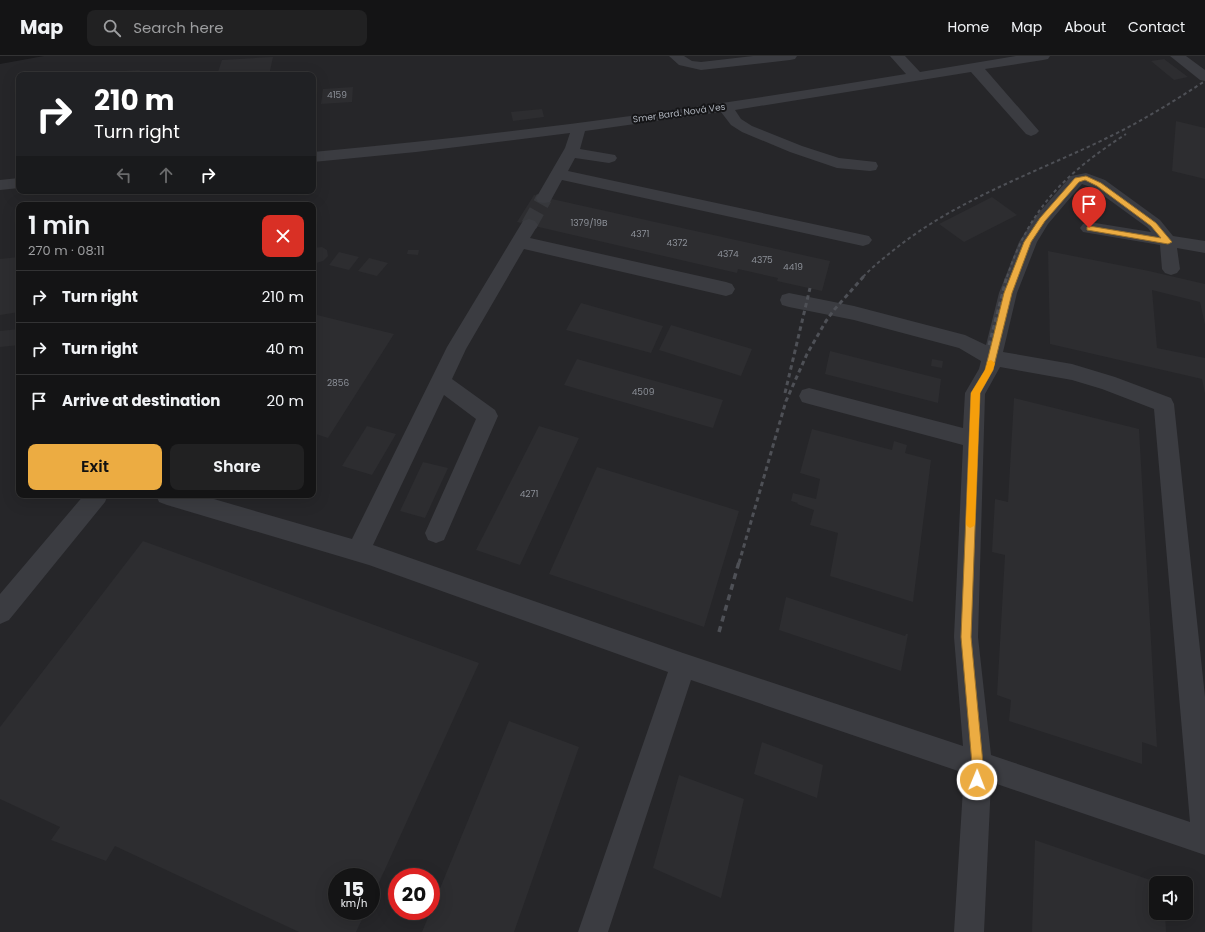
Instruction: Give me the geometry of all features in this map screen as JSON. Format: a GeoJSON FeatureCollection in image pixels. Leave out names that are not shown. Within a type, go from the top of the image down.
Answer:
{"type":"FeatureCollection","features":[{"type":"Feature","properties":{"kind":"street"},"geometry":{"type":"LineString","coordinates":[[676,56],[681,62],[701,66],[790,56]]}},
{"type":"Feature","properties":{"kind":"street"},"geometry":{"type":"LineString","coordinates":[[897,56],[916,76]]}},
{"type":"Feature","properties":{"kind":"street","name":"Smer Bard. Nová Ves"},"geometry":{"type":"LineString","coordinates":[[316,157],[579,127],[726,107],[1043,56]]}},
{"type":"Feature","properties":{"kind":"street"},"geometry":{"type":"LineString","coordinates":[[1177,56],[1205,77]]}},
{"type":"Feature","properties":{"kind":"street"},"geometry":{"type":"LineString","coordinates":[[974,66],[1031,131]]}},
{"type":"Feature","properties":{"kind":"street"},"geometry":{"type":"LineString","coordinates":[[726,107],[736,122],[747,129],[796,149],[837,163],[870,166]]}},
{"type":"Feature","properties":{"kind":"street"},"geometry":{"type":"LineString","coordinates":[[544,198],[571,152],[577,138],[579,127]]}},
{"type":"Feature","properties":{"kind":"street"},"geometry":{"type":"LineString","coordinates":[[571,152],[609,158]]}},
{"type":"Feature","properties":{"kind":"street"},"geometry":{"type":"LineString","coordinates":[[558,174],[863,240]]}},
{"type":"Feature","properties":{"kind":"street"},"geometry":{"type":"LineString","coordinates":[[969,932],[978,764],[966,637],[976,393],[989,370],[1008,293],[1028,242],[1042,220],[1077,180],[1086,178],[1099,184],[1154,224],[1168,242],[1171,269]]}},
{"type":"Feature","properties":{"kind":"street"},"geometry":{"type":"LineString","coordinates":[[0,185],[16,183]]}},
{"type":"Feature","properties":{"kind":"street"},"geometry":{"type":"LineString","coordinates":[[358,551],[457,347],[529,225]]}},
{"type":"Feature","properties":{"kind":"street"},"geometry":{"type":"LineString","coordinates":[[1089,228],[1205,247]]}},
{"type":"Feature","properties":{"kind":"street"},"geometry":{"type":"LineString","coordinates":[[519,242],[726,290]]}},
{"type":"Feature","properties":{"kind":"street"},"geometry":{"type":"LineString","coordinates":[[789,300],[854,313],[965,342],[992,358],[1072,372],[1108,383],[1164,404],[1205,832]]}},
{"type":"Feature","properties":{"kind":"street"},"geometry":{"type":"LineString","coordinates":[[436,533],[488,416],[440,381]]}},
{"type":"Feature","properties":{"kind":"street"},"geometry":{"type":"LineString","coordinates":[[810,396],[974,439]]}},
{"type":"Feature","properties":{"kind":"street"},"geometry":{"type":"LineString","coordinates":[[0,612],[95,498]]}},
{"type":"Feature","properties":{"kind":"street"},"geometry":{"type":"LineString","coordinates":[[177,498],[358,551],[683,665],[1205,841]]}},
{"type":"Feature","properties":{"kind":"street"},"geometry":{"type":"LineString","coordinates":[[593,932],[683,665]]}},
{"type":"Feature","properties":{"kind":"shaded area"},"geometry":{"type":"Polygon","coordinates":[[[44,56],[1205,56],[1205,932],[0,932],[0,64],[44,56]]]}},
{"type":"Feature","properties":{"kind":"building"},"geometry":{"type":"Polygon","coordinates":[[[273,57],[270,71],[257,72],[218,72],[222,60],[273,57]]]}},
{"type":"Feature","properties":{"kind":"building"},"geometry":{"type":"Polygon","coordinates":[[[1164,59],[1188,77],[1174,80],[1151,61],[1164,59]]]}},
{"type":"Feature","properties":{"kind":"building"},"geometry":{"type":"Polygon","coordinates":[[[140,70],[139,72],[107,72],[140,70]]]}},
{"type":"Feature","properties":{"kind":"building"},"geometry":{"type":"Polygon","coordinates":[[[353,87],[352,102],[321,104],[323,89],[353,87]]]}},
{"type":"Feature","properties":{"kind":"building"},"geometry":{"type":"Polygon","coordinates":[[[542,109],[544,117],[513,121],[511,112],[542,109]]]}},
{"type":"Feature","properties":{"kind":"building"},"geometry":{"type":"Polygon","coordinates":[[[1176,121],[1205,128],[1205,179],[1172,171],[1176,121]]]}},
{"type":"Feature","properties":{"kind":"building"},"geometry":{"type":"Polygon","coordinates":[[[534,195],[830,261],[822,291],[777,281],[778,278],[738,269],[737,273],[517,222],[534,195]]]}},
{"type":"Feature","properties":{"kind":"building"},"geometry":{"type":"Polygon","coordinates":[[[992,197],[1017,215],[964,242],[939,224],[992,197]]]}},
{"type":"Feature","properties":{"kind":"building"},"geometry":{"type":"Polygon","coordinates":[[[322,247],[327,250],[328,256],[323,261],[316,263],[316,248],[322,247]]]}},
{"type":"Feature","properties":{"kind":"building"},"geometry":{"type":"Polygon","coordinates":[[[408,250],[419,250],[418,255],[407,254],[408,250]]]}},
{"type":"Feature","properties":{"kind":"building"},"geometry":{"type":"Polygon","coordinates":[[[1048,251],[1149,271],[1205,284],[1205,325],[1200,302],[1152,290],[1157,348],[1205,358],[1205,394],[1202,379],[1050,344],[1048,251]]]}},
{"type":"Feature","properties":{"kind":"building"},"geometry":{"type":"Polygon","coordinates":[[[339,252],[359,257],[349,270],[329,265],[339,252]]]}},
{"type":"Feature","properties":{"kind":"building"},"geometry":{"type":"Polygon","coordinates":[[[16,257],[16,312],[0,315],[0,259],[16,257]]]}},
{"type":"Feature","properties":{"kind":"building"},"geometry":{"type":"Polygon","coordinates":[[[369,258],[388,263],[377,276],[358,271],[369,258]]]}},
{"type":"Feature","properties":{"kind":"building"},"geometry":{"type":"Polygon","coordinates":[[[581,303],[663,326],[651,353],[566,330],[581,303]]]}},
{"type":"Feature","properties":{"kind":"building"},"geometry":{"type":"Polygon","coordinates":[[[316,315],[394,334],[328,438],[316,434],[316,315]]]}},
{"type":"Feature","properties":{"kind":"building"},"geometry":{"type":"Polygon","coordinates":[[[671,325],[752,349],[741,376],[659,350],[671,325]]]}},
{"type":"Feature","properties":{"kind":"building"},"geometry":{"type":"Polygon","coordinates":[[[16,329],[16,345],[0,347],[0,331],[16,329]]]}},
{"type":"Feature","properties":{"kind":"building"},"geometry":{"type":"Polygon","coordinates":[[[830,351],[941,379],[938,403],[825,374],[830,351]]]}},
{"type":"Feature","properties":{"kind":"building"},"geometry":{"type":"Polygon","coordinates":[[[577,359],[723,400],[713,428],[564,385],[577,359]]]}},
{"type":"Feature","properties":{"kind":"building"},"geometry":{"type":"Polygon","coordinates":[[[932,359],[943,361],[942,368],[931,366],[932,359]]]}},
{"type":"Feature","properties":{"kind":"building"},"geometry":{"type":"Polygon","coordinates":[[[1014,398],[1139,429],[1157,747],[1142,742],[1142,764],[1009,721],[1011,700],[997,695],[1005,555],[992,552],[995,499],[1008,502],[1014,398]]]}},
{"type":"Feature","properties":{"kind":"building"},"geometry":{"type":"Polygon","coordinates":[[[367,426],[396,434],[372,475],[342,466],[367,426]]]}},
{"type":"Feature","properties":{"kind":"building"},"geometry":{"type":"Polygon","coordinates":[[[539,426],[579,438],[520,565],[476,550],[539,426]]]}},
{"type":"Feature","properties":{"kind":"building"},"geometry":{"type":"Polygon","coordinates":[[[812,429],[892,450],[894,441],[907,445],[905,453],[931,460],[913,602],[830,576],[838,533],[810,525],[814,510],[791,501],[793,493],[816,499],[820,479],[800,473],[812,429]]]}},
{"type":"Feature","properties":{"kind":"building"},"geometry":{"type":"Polygon","coordinates":[[[423,462],[448,468],[425,518],[400,511],[423,462]]]}},
{"type":"Feature","properties":{"kind":"building"},"geometry":{"type":"Polygon","coordinates":[[[597,467],[739,511],[704,627],[549,574],[597,467]]]}},
{"type":"Feature","properties":{"kind":"building"},"geometry":{"type":"Polygon","coordinates":[[[143,541],[479,663],[380,880],[380,868],[328,868],[328,920],[362,920],[356,932],[299,932],[115,846],[106,861],[51,840],[60,827],[0,799],[0,727],[143,541]]]}},
{"type":"Feature","properties":{"kind":"building"},"geometry":{"type":"Polygon","coordinates":[[[786,597],[905,636],[908,634],[901,671],[779,630],[786,597]]]}},
{"type":"Feature","properties":{"kind":"building"},"geometry":{"type":"Polygon","coordinates":[[[509,721],[579,747],[514,932],[422,932],[427,920],[440,920],[440,888],[509,721]]]}},
{"type":"Feature","properties":{"kind":"building"},"geometry":{"type":"Polygon","coordinates":[[[762,742],[823,765],[817,798],[754,774],[762,742]]]}},
{"type":"Feature","properties":{"kind":"building"},"geometry":{"type":"Polygon","coordinates":[[[679,775],[744,799],[721,898],[653,868],[679,775]]]}},
{"type":"Feature","properties":{"kind":"building"},"geometry":{"type":"Polygon","coordinates":[[[1035,840],[1149,880],[1149,920],[1165,920],[1166,932],[1032,932],[1035,840]]]}},
{"type":"Feature","properties":{"kind":"tunnel"},"geometry":{"type":"LineString","coordinates":[[529,225],[544,198]]}},
{"type":"Feature","properties":{"kind":"railway"},"geometry":{"type":"LineString","coordinates":[[864,276],[895,249],[945,215],[972,200],[1123,130],[1159,110],[1205,81]]}},
{"type":"Feature","properties":{"kind":"railway"},"geometry":{"type":"LineString","coordinates":[[1007,277],[1016,252],[1027,231],[1039,211],[1053,194],[1085,163],[1126,134]]}},
{"type":"Feature","properties":{"kind":"railway"},"geometry":{"type":"LineString","coordinates":[[739,563],[786,401],[807,354],[826,321],[864,276]]}},
{"type":"Feature","properties":{"kind":"railway"},"geometry":{"type":"LineString","coordinates":[[989,345],[1007,276]]}},
{"type":"Feature","properties":{"kind":"railway"},"geometry":{"type":"LineString","coordinates":[[785,393],[810,288]]}},
{"type":"Feature","properties":{"kind":"railway"},"geometry":{"type":"LineString","coordinates":[[719,632],[739,562]]}},
{"type":"Feature","properties":{"kind":"slow traffic"},"geometry":{"type":"LineString","coordinates":[[970,524],[976,393],[989,370],[991,363]]}},
{"type":"Feature","properties":{"kind":"route"},"geometry":{"type":"LineString","coordinates":[[977,780],[978,764],[966,637],[976,393],[989,370],[1008,293],[1028,242],[1042,220],[1077,180],[1086,178],[1099,184],[1154,224],[1168,242],[1089,228]]}}]}
